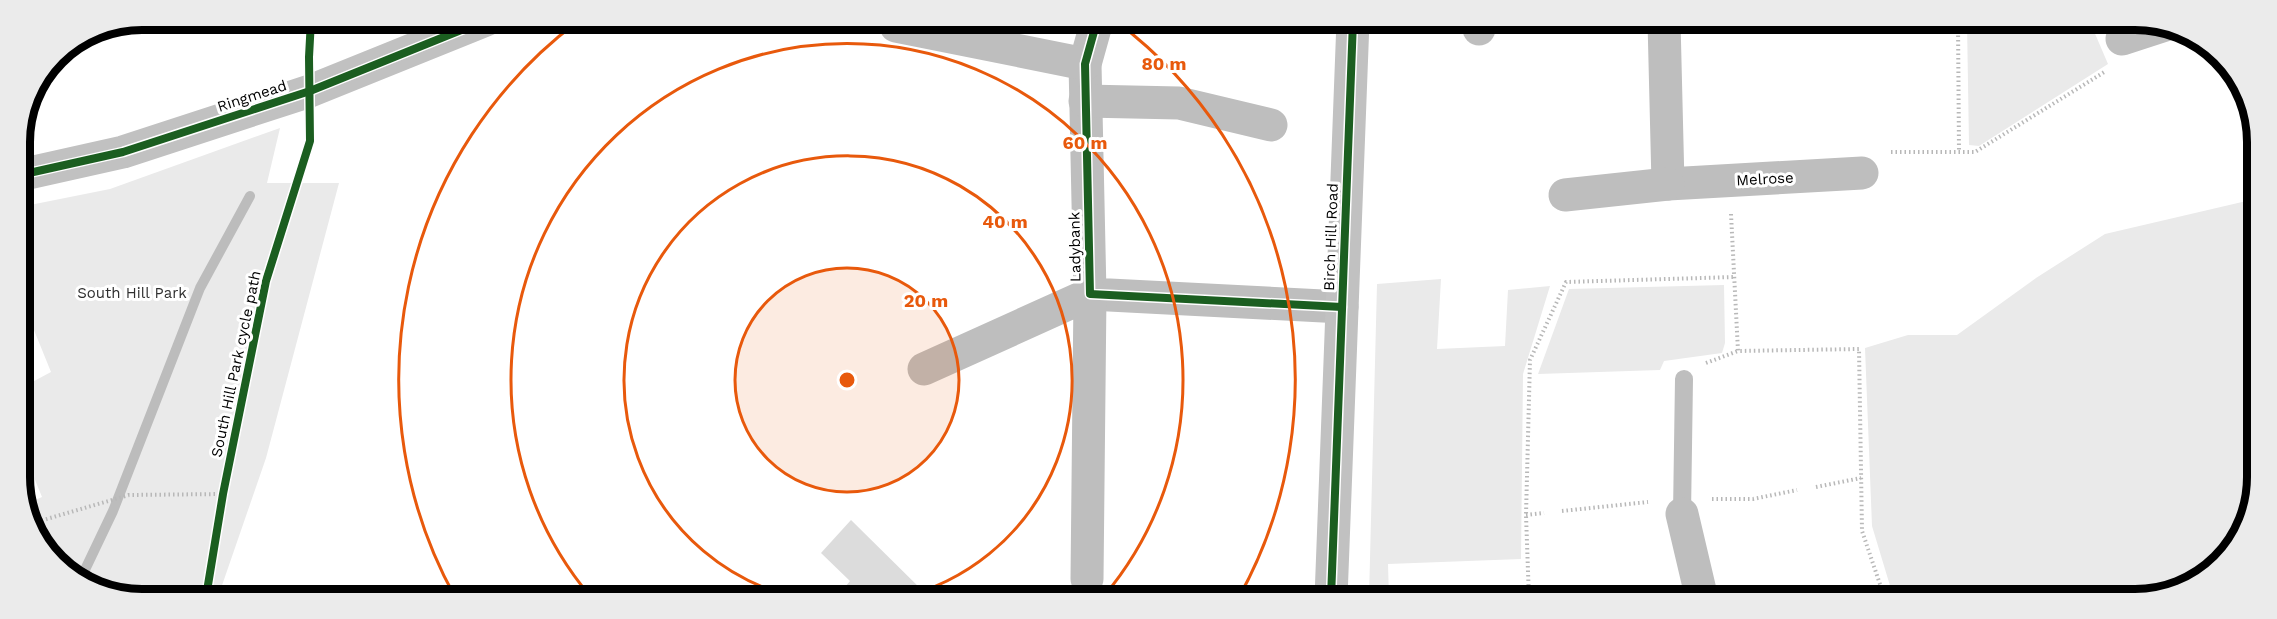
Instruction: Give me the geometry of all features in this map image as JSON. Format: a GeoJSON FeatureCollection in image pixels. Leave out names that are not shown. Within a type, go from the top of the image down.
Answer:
{"type":"FeatureCollection","features":[{"type":"Feature","properties":{"kind":"street","name":"Ringmead"},"geometry":{"type":"LineString","coordinates":[[30,173],[123,152],[310,91],[461,30]]}},
{"type":"Feature","properties":{"kind":"street"},"geometry":{"type":"LineString","coordinates":[[916,30],[1085,64]]}},
{"type":"Feature","properties":{"kind":"street","name":"Ladybank"},"geometry":{"type":"LineString","coordinates":[[1088,579],[1090,294],[1085,64],[1094,30]]}},
{"type":"Feature","properties":{"kind":"street","name":"Birch Hill Road"},"geometry":{"type":"LineString","coordinates":[[1331,589],[1353,30]]}},
{"type":"Feature","properties":{"kind":"street"},"geometry":{"type":"LineString","coordinates":[[1664,30],[1668,184]]}},
{"type":"Feature","properties":{"kind":"street"},"geometry":{"type":"LineString","coordinates":[[2122,39],[2148,31]]}},
{"type":"Feature","properties":{"kind":"street"},"geometry":{"type":"LineString","coordinates":[[1085,101],[1179,103],[1270,125]]}},
{"type":"Feature","properties":{"kind":"street","name":"Melrose"},"geometry":{"type":"LineString","coordinates":[[1564,195],[1668,184],[1862,173]]}},
{"type":"Feature","properties":{"kind":"street","name":"Ladybank"},"geometry":{"type":"LineString","coordinates":[[924,369],[1090,294],[1342,307]]}},
{"type":"Feature","properties":{"kind":"street"},"geometry":{"type":"LineString","coordinates":[[1682,514],[1700,589]]}},
{"type":"Feature","properties":{"kind":"lane"},"geometry":{"type":"LineString","coordinates":[[1682,514],[1683,379]]}},
{"type":"Feature","properties":{"kind":"path"},"geometry":{"type":"LineString","coordinates":[[1958,30],[1959,152]]}},
{"type":"Feature","properties":{"kind":"path"},"geometry":{"type":"LineString","coordinates":[[1862,173],[1877,152],[1975,152],[2109,70]]}},
{"type":"Feature","properties":{"kind":"path"},"geometry":{"type":"LineString","coordinates":[[1729,181],[1738,351],[1859,349],[1862,531],[1882,589]]}},
{"type":"Feature","properties":{"kind":"path"},"geometry":{"type":"LineString","coordinates":[[1528,589],[1526,515],[1530,360],[1566,282],[1735,277]]}},
{"type":"Feature","properties":{"kind":"path"},"geometry":{"type":"LineString","coordinates":[[1816,487],[1861,478]]}},
{"type":"Feature","properties":{"kind":"path"},"geometry":{"type":"LineString","coordinates":[[221,505],[225,483]]}},
{"type":"Feature","properties":{"kind":"path"},"geometry":{"type":"LineString","coordinates":[[40,521],[129,495],[223,494]]}},
{"type":"Feature","properties":{"kind":"path"},"geometry":{"type":"LineString","coordinates":[[1526,515],[1544,513]]}},
{"type":"Feature","properties":{"kind":"green space"},"geometry":{"type":"Polygon","coordinates":[[[1967,30],[2093,30],[2108,64],[1979,146],[1969,145],[1967,30]]]}},
{"type":"Feature","properties":{"kind":"green space","name":"South Hill Park"},"geometry":{"type":"Polygon","coordinates":[[[280,128],[267,183],[339,183],[266,458],[221,589],[134,589],[106,583],[92,577],[68,561],[53,545],[45,533],[33,501],[42,497],[30,468],[30,383],[51,372],[30,320],[30,205],[110,189],[280,128]]]}},
{"type":"Feature","properties":{"kind":"green space"},"geometry":{"type":"Polygon","coordinates":[[[2247,201],[2247,485],[2243,506],[2232,533],[2219,551],[2203,566],[2178,580],[2157,587],[2143,589],[1891,589],[1872,526],[1865,348],[1908,335],[1957,335],[2036,278],[2105,234],[2247,201]]]}},
{"type":"Feature","properties":{"kind":"green space"},"geometry":{"type":"Polygon","coordinates":[[[1441,279],[1437,349],[1505,346],[1508,290],[1550,286],[1523,374],[1521,559],[1388,564],[1389,589],[1369,589],[1377,284],[1441,279]]]}},
{"type":"Feature","properties":{"kind":"green space"},"geometry":{"type":"Polygon","coordinates":[[[1724,285],[1725,343],[1722,353],[1664,361],[1660,370],[1538,374],[1569,289],[1724,285]]]}},
{"type":"Feature","properties":{"kind":"building"},"geometry":{"type":"Polygon","coordinates":[[[851,520],[921,589],[843,589],[850,581],[821,553],[851,520]]]}},
{"type":"Feature","properties":{"kind":"waterway"},"geometry":{"type":"LineString","coordinates":[[84,572],[113,511],[200,288],[250,196]]}},
{"type":"Feature","properties":{"kind":"cycle path","name":"South Hill Park cycle path"},"geometry":{"type":"LineString","coordinates":[[207,589],[223,494],[266,281],[310,141],[310,30]]}},
{"type":"Feature","properties":{"kind":"cycle path"},"geometry":{"type":"LineString","coordinates":[[30,173],[123,152],[310,91],[461,30]]}},
{"type":"Feature","properties":{"kind":"cycle path"},"geometry":{"type":"LineString","coordinates":[[1094,30],[1085,64],[1090,294],[1342,307]]}},
{"type":"Feature","properties":{"kind":"cycle path"},"geometry":{"type":"LineString","coordinates":[[1331,589],[1353,30]]}}]}
